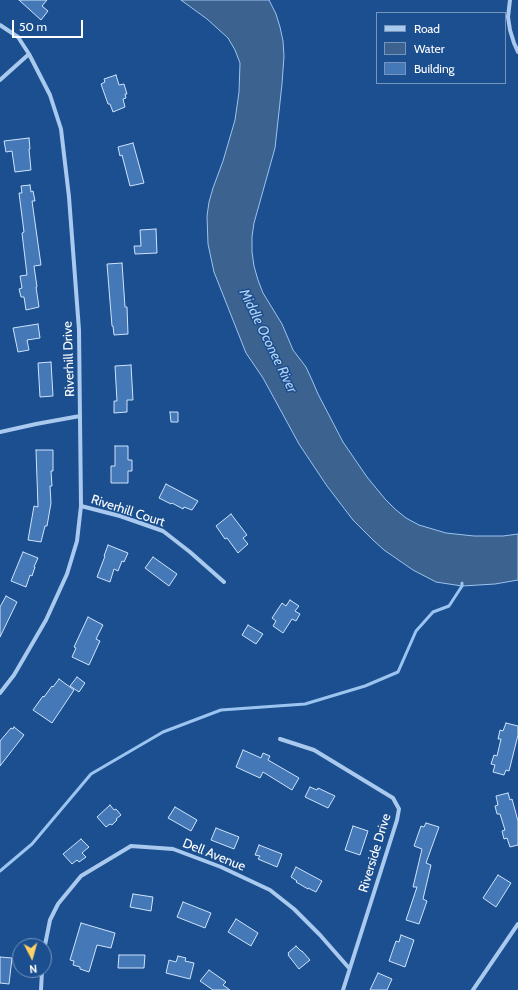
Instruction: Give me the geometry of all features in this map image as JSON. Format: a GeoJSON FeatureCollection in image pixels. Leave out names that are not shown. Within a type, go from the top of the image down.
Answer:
{"type":"FeatureCollection","features":[{"type":"Feature","properties":{"kind":"street"},"geometry":{"type":"LineString","coordinates":[[510,0],[508,17],[510,30],[518,52]]}},
{"type":"Feature","properties":{"kind":"street","name":"Riverhill Drive"},"geometry":{"type":"LineString","coordinates":[[0,25],[18,37],[30,54],[50,95],[61,129],[69,197],[78,322],[80,416],[80,506],[77,541],[67,574],[46,620],[14,675],[0,692]]}},
{"type":"Feature","properties":{"kind":"street"},"geometry":{"type":"LineString","coordinates":[[0,80],[30,54]]}},
{"type":"Feature","properties":{"kind":"street"},"geometry":{"type":"LineString","coordinates":[[0,432],[80,416]]}},
{"type":"Feature","properties":{"kind":"street","name":"Riverhill Court"},"geometry":{"type":"LineString","coordinates":[[80,506],[120,516],[163,531],[190,552],[224,582]]}},
{"type":"Feature","properties":{"kind":"street","name":"Riverside Drive"},"geometry":{"type":"LineString","coordinates":[[280,739],[314,750],[393,798],[399,809],[397,820],[343,990]]}},
{"type":"Feature","properties":{"kind":"street","name":"Dell Avenue"},"geometry":{"type":"LineString","coordinates":[[46,938],[50,920],[58,904],[81,876],[131,846],[173,849],[221,867],[270,890],[294,909],[320,935],[349,968]]}},
{"type":"Feature","properties":{"kind":"street"},"geometry":{"type":"LineString","coordinates":[[472,990],[518,924]]}},
{"type":"Feature","properties":{"kind":"street"},"geometry":{"type":"LineString","coordinates":[[41,990],[42,978]]}},
{"type":"Feature","properties":{"kind":"water","name":"Middle Oconee River"},"geometry":{"type":"Polygon","coordinates":[[[181,0],[269,0],[276,14],[283,41],[284,56],[282,84],[275,148],[254,223],[252,252],[254,266],[263,293],[282,324],[293,350],[306,367],[343,442],[367,477],[385,499],[406,518],[419,525],[446,533],[474,536],[503,536],[518,534],[518,580],[495,584],[462,586],[436,582],[413,570],[384,550],[353,520],[327,486],[299,444],[263,378],[246,353],[214,272],[208,244],[207,216],[213,188],[223,161],[235,120],[239,92],[240,63],[228,38],[207,19],[181,0]]]}},
{"type":"Feature","properties":{"kind":"building"},"geometry":{"type":"Polygon","coordinates":[[[19,0],[47,0],[42,6],[48,11],[41,20],[19,0]]]}},
{"type":"Feature","properties":{"kind":"building"},"geometry":{"type":"Polygon","coordinates":[[[116,75],[119,85],[124,84],[127,94],[125,94],[126,98],[123,99],[125,107],[113,112],[110,104],[108,104],[101,84],[105,82],[104,79],[116,75]]]}},
{"type":"Feature","properties":{"kind":"building"},"geometry":{"type":"Polygon","coordinates":[[[29,138],[31,170],[15,172],[12,151],[6,152],[4,141],[29,138]]]}},
{"type":"Feature","properties":{"kind":"building"},"geometry":{"type":"Polygon","coordinates":[[[133,143],[144,183],[130,186],[122,155],[120,156],[118,147],[133,143]]]}},
{"type":"Feature","properties":{"kind":"building"},"geometry":{"type":"Polygon","coordinates":[[[30,185],[35,201],[32,201],[41,265],[34,266],[39,307],[26,310],[24,297],[21,297],[19,289],[22,288],[20,276],[27,275],[19,193],[22,193],[21,186],[30,185]]]}},
{"type":"Feature","properties":{"kind":"building"},"geometry":{"type":"Polygon","coordinates":[[[156,229],[157,253],[135,254],[134,246],[141,246],[140,230],[156,229]]]}},
{"type":"Feature","properties":{"kind":"building"},"geometry":{"type":"Polygon","coordinates":[[[122,263],[125,307],[127,307],[128,334],[114,335],[107,264],[122,263]]]}},
{"type":"Feature","properties":{"kind":"building"},"geometry":{"type":"Polygon","coordinates":[[[38,324],[40,338],[27,340],[29,350],[18,352],[13,328],[38,324]]]}},
{"type":"Feature","properties":{"kind":"building"},"geometry":{"type":"Polygon","coordinates":[[[51,362],[53,396],[40,397],[38,363],[51,362]]]}},
{"type":"Feature","properties":{"kind":"building"},"geometry":{"type":"Polygon","coordinates":[[[131,365],[133,400],[127,400],[127,412],[114,413],[114,401],[117,401],[115,366],[131,365]]]}},
{"type":"Feature","properties":{"kind":"building"},"geometry":{"type":"Polygon","coordinates":[[[170,412],[178,412],[178,422],[171,422],[170,412]]]}},
{"type":"Feature","properties":{"kind":"building"},"geometry":{"type":"Polygon","coordinates":[[[115,446],[128,446],[128,460],[132,460],[132,471],[128,471],[128,483],[111,483],[111,466],[115,466],[115,446]]]}},
{"type":"Feature","properties":{"kind":"building"},"geometry":{"type":"Polygon","coordinates":[[[36,450],[53,450],[53,471],[51,471],[52,486],[50,486],[51,503],[47,526],[45,526],[41,542],[28,540],[34,506],[38,507],[36,450]]]}},
{"type":"Feature","properties":{"kind":"building"},"geometry":{"type":"Polygon","coordinates":[[[166,484],[198,501],[192,510],[184,507],[183,509],[159,498],[166,484]]]}},
{"type":"Feature","properties":{"kind":"building"},"geometry":{"type":"Polygon","coordinates":[[[231,514],[247,535],[243,538],[248,544],[238,553],[227,538],[225,539],[216,526],[231,514]]]}},
{"type":"Feature","properties":{"kind":"building"},"geometry":{"type":"Polygon","coordinates":[[[108,545],[128,553],[124,562],[122,561],[118,571],[114,569],[110,582],[97,577],[108,545]]]}},
{"type":"Feature","properties":{"kind":"building"},"geometry":{"type":"Polygon","coordinates":[[[23,552],[38,558],[32,576],[30,575],[26,587],[11,581],[23,552]]]}},
{"type":"Feature","properties":{"kind":"building"},"geometry":{"type":"Polygon","coordinates":[[[153,557],[177,574],[169,586],[145,568],[153,557]]]}},
{"type":"Feature","properties":{"kind":"building"},"geometry":{"type":"Polygon","coordinates":[[[6,596],[17,602],[0,637],[0,607],[6,596]]]}},
{"type":"Feature","properties":{"kind":"building"},"geometry":{"type":"Polygon","coordinates":[[[290,600],[299,606],[295,611],[300,614],[296,621],[292,619],[283,633],[273,626],[276,621],[272,618],[282,603],[286,606],[290,600]]]}},
{"type":"Feature","properties":{"kind":"building"},"geometry":{"type":"Polygon","coordinates":[[[88,617],[103,625],[96,639],[100,641],[89,665],[72,657],[76,648],[74,647],[88,617]]]}},
{"type":"Feature","properties":{"kind":"building"},"geometry":{"type":"Polygon","coordinates":[[[248,625],[263,634],[256,644],[242,635],[248,625]]]}},
{"type":"Feature","properties":{"kind":"building"},"geometry":{"type":"Polygon","coordinates":[[[77,677],[85,683],[79,692],[70,686],[77,677]]]}},
{"type":"Feature","properties":{"kind":"building"},"geometry":{"type":"Polygon","coordinates":[[[59,679],[74,690],[52,723],[33,710],[43,696],[44,697],[59,679]]]}},
{"type":"Feature","properties":{"kind":"building"},"geometry":{"type":"Polygon","coordinates":[[[506,723],[518,726],[518,735],[509,771],[506,770],[504,775],[493,772],[495,765],[491,764],[494,755],[497,756],[501,739],[498,739],[500,730],[503,731],[506,723]]]}},
{"type":"Feature","properties":{"kind":"building"},"geometry":{"type":"Polygon","coordinates":[[[14,727],[24,735],[0,766],[0,741],[11,728],[13,729],[14,727]]]}},
{"type":"Feature","properties":{"kind":"building"},"geometry":{"type":"Polygon","coordinates":[[[243,750],[261,758],[263,753],[270,756],[268,760],[299,778],[292,790],[263,772],[260,778],[236,767],[243,750]]]}},
{"type":"Feature","properties":{"kind":"building"},"geometry":{"type":"Polygon","coordinates":[[[310,787],[317,790],[318,788],[335,796],[328,808],[305,797],[310,787]]]}},
{"type":"Feature","properties":{"kind":"building"},"geometry":{"type":"Polygon","coordinates":[[[508,793],[510,800],[512,799],[518,821],[518,845],[510,847],[507,838],[504,839],[502,831],[505,830],[500,814],[497,814],[495,806],[498,805],[496,796],[508,793]]]}},
{"type":"Feature","properties":{"kind":"building"},"geometry":{"type":"Polygon","coordinates":[[[110,805],[121,815],[112,825],[110,824],[106,827],[97,817],[110,805]]]}},
{"type":"Feature","properties":{"kind":"building"},"geometry":{"type":"Polygon","coordinates":[[[175,807],[197,820],[191,831],[168,818],[175,807]]]}},
{"type":"Feature","properties":{"kind":"building"},"geometry":{"type":"Polygon","coordinates":[[[426,823],[439,827],[426,863],[431,865],[423,899],[427,901],[419,924],[406,920],[417,887],[413,887],[422,849],[414,846],[421,826],[424,827],[426,823]]]}},
{"type":"Feature","properties":{"kind":"building"},"geometry":{"type":"Polygon","coordinates":[[[353,826],[368,831],[360,855],[345,850],[353,826]]]}},
{"type":"Feature","properties":{"kind":"building"},"geometry":{"type":"Polygon","coordinates":[[[216,828],[239,837],[234,849],[211,840],[216,828]]]}},
{"type":"Feature","properties":{"kind":"building"},"geometry":{"type":"Polygon","coordinates":[[[81,839],[89,847],[82,853],[86,857],[79,862],[77,860],[72,864],[63,854],[81,839]]]}},
{"type":"Feature","properties":{"kind":"building"},"geometry":{"type":"Polygon","coordinates":[[[259,845],[282,854],[277,867],[258,859],[260,856],[255,855],[259,845]]]}},
{"type":"Feature","properties":{"kind":"building"},"geometry":{"type":"Polygon","coordinates":[[[296,867],[322,881],[316,892],[296,882],[297,881],[291,877],[296,867]]]}},
{"type":"Feature","properties":{"kind":"building"},"geometry":{"type":"Polygon","coordinates":[[[498,875],[511,883],[496,907],[483,898],[498,875]]]}},
{"type":"Feature","properties":{"kind":"building"},"geometry":{"type":"Polygon","coordinates":[[[133,894],[153,897],[151,911],[130,907],[133,894]]]}},
{"type":"Feature","properties":{"kind":"building"},"geometry":{"type":"Polygon","coordinates":[[[183,902],[211,913],[205,928],[177,917],[183,902]]]}},
{"type":"Feature","properties":{"kind":"building"},"geometry":{"type":"Polygon","coordinates":[[[236,919],[258,933],[251,946],[228,932],[236,919]]]}},
{"type":"Feature","properties":{"kind":"building"},"geometry":{"type":"Polygon","coordinates":[[[81,923],[115,933],[111,948],[97,945],[89,972],[73,965],[74,961],[70,960],[81,923]]]}},
{"type":"Feature","properties":{"kind":"building"},"geometry":{"type":"Polygon","coordinates":[[[401,935],[414,940],[405,967],[389,961],[396,941],[399,942],[401,935]]]}},
{"type":"Feature","properties":{"kind":"building"},"geometry":{"type":"Polygon","coordinates":[[[296,946],[310,960],[299,969],[288,955],[288,953],[296,946]]]}},
{"type":"Feature","properties":{"kind":"building"},"geometry":{"type":"Polygon","coordinates":[[[119,955],[145,955],[144,968],[118,968],[119,955]]]}},
{"type":"Feature","properties":{"kind":"building"},"geometry":{"type":"Polygon","coordinates":[[[178,956],[186,958],[185,961],[194,963],[190,979],[166,973],[169,960],[176,962],[178,956]]]}},
{"type":"Feature","properties":{"kind":"building"},"geometry":{"type":"Polygon","coordinates":[[[0,957],[12,958],[9,984],[0,983],[0,957]]]}},
{"type":"Feature","properties":{"kind":"building"},"geometry":{"type":"Polygon","coordinates":[[[209,970],[226,982],[223,985],[230,990],[213,990],[200,981],[209,970]]]}},
{"type":"Feature","properties":{"kind":"building"},"geometry":{"type":"Polygon","coordinates":[[[378,973],[392,979],[387,990],[370,990],[378,973]]]}},
{"type":"Feature","properties":{"kind":"waterway"},"geometry":{"type":"LineString","coordinates":[[0,871],[32,844],[91,774],[163,732],[221,710],[305,704],[365,686],[398,672],[416,631],[433,612],[449,606],[462,586],[462,583]]}}]}
